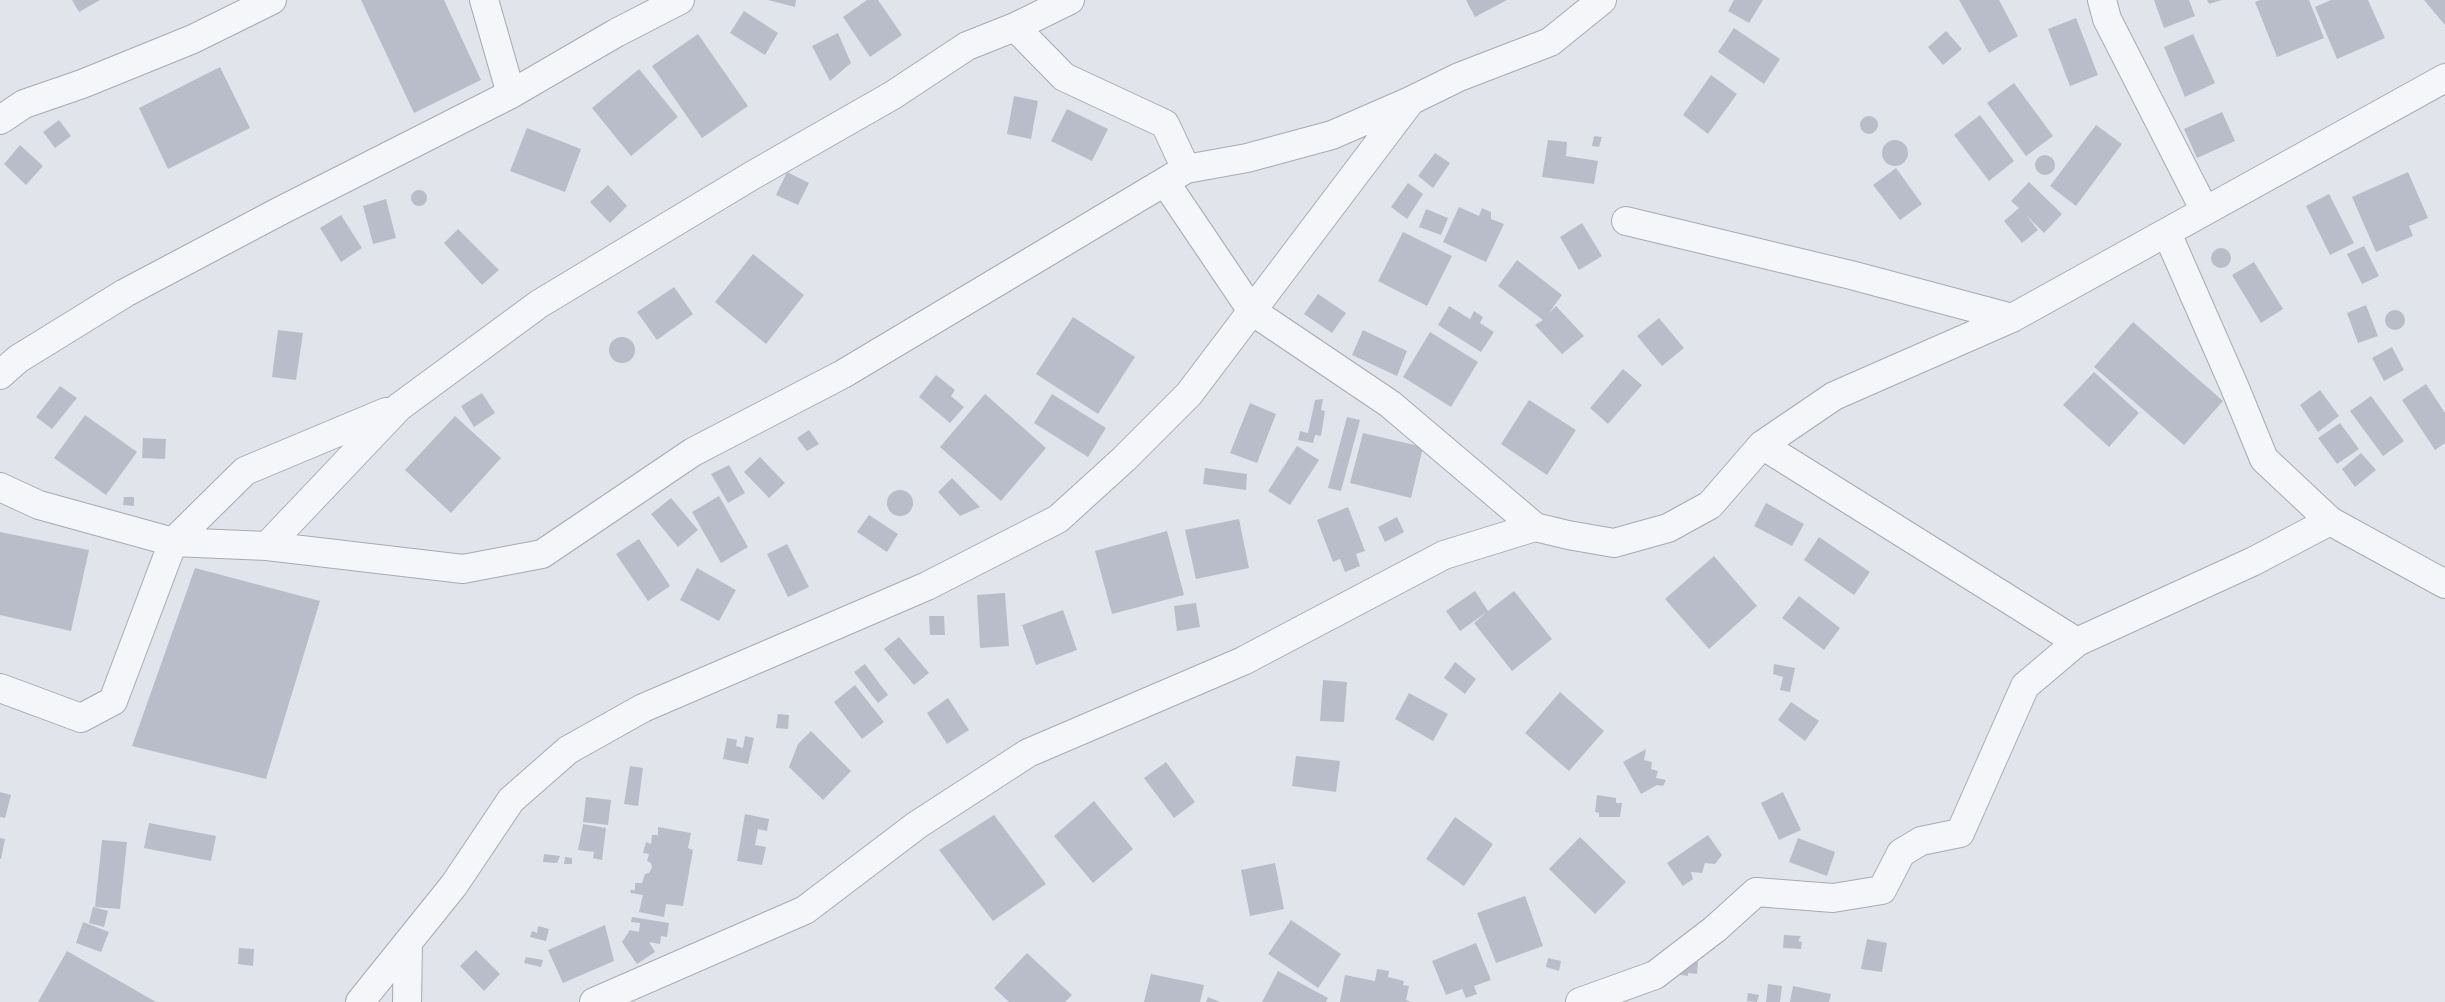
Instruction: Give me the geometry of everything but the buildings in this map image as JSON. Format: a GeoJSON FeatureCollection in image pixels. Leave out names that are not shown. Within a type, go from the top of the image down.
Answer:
{"type":"FeatureCollection","features":[{"type":"Feature","properties":{"kind":"street"},"geometry":{"type":"LineString","coordinates":[[0,120],[24,104],[82,84],[193,38],[272,0]]}},
{"type":"Feature","properties":{"kind":"street"},"geometry":{"type":"LineString","coordinates":[[484,0],[511,94]]}},
{"type":"Feature","properties":{"kind":"street"},"geometry":{"type":"LineString","coordinates":[[0,375],[18,359],[125,293],[280,211],[511,94],[616,33],[680,0]]}},
{"type":"Feature","properties":{"kind":"street"},"geometry":{"type":"LineString","coordinates":[[267,546],[399,407],[538,304],[753,175],[893,95],[966,46],[1015,27],[1070,0]]}},
{"type":"Feature","properties":{"kind":"street"},"geometry":{"type":"LineString","coordinates":[[0,487],[39,505],[173,542],[267,546],[463,569],[542,554],[693,452],[843,374],[1175,175],[1332,135],[1410,101],[1459,76],[1550,42],[1602,0]]}},
{"type":"Feature","properties":{"kind":"street"},"geometry":{"type":"LineString","coordinates":[[2102,0],[2107,19],[2205,211]]}},
{"type":"Feature","properties":{"kind":"street"},"geometry":{"type":"LineString","coordinates":[[1015,27],[1064,77],[1166,124],[1175,175],[1252,311],[1390,404],[1535,527],[1614,543],[1668,528],[1710,505],[1762,445],[1834,396],[2012,318],[2445,78]]}},
{"type":"Feature","properties":{"kind":"street"},"geometry":{"type":"LineString","coordinates":[[360,1002],[454,885],[511,800],[568,750],[643,708],[927,586],[1058,518],[1124,459],[1189,394],[1410,101]]}},
{"type":"Feature","properties":{"kind":"street"},"geometry":{"type":"LineString","coordinates":[[1626,221],[1851,275],[2012,318]]}},
{"type":"Feature","properties":{"kind":"street"},"geometry":{"type":"LineString","coordinates":[[2166,233],[2235,388],[2264,460],[2330,521],[2445,584]]}},
{"type":"Feature","properties":{"kind":"street"},"geometry":{"type":"LineString","coordinates":[[0,688],[81,718],[113,701],[173,542],[245,472],[399,407]]}},
{"type":"Feature","properties":{"kind":"street"},"geometry":{"type":"LineString","coordinates":[[1762,445],[2077,642]]}},
{"type":"Feature","properties":{"kind":"street"},"geometry":{"type":"LineString","coordinates":[[1580,1002],[1655,974],[1715,929],[1756,892],[1833,898],[1882,890],[1900,853],[1921,841],[1960,833],[2025,686],[2077,642],[2254,561],[2330,521]]}},
{"type":"Feature","properties":{"kind":"street"},"geometry":{"type":"LineString","coordinates":[[594,1002],[805,910],[916,825],[1028,752],[1244,661],[1444,555],[1535,527]]}},
{"type":"Feature","properties":{"kind":"street"},"geometry":{"type":"LineString","coordinates":[[407,1002],[408,942]]}}]}
